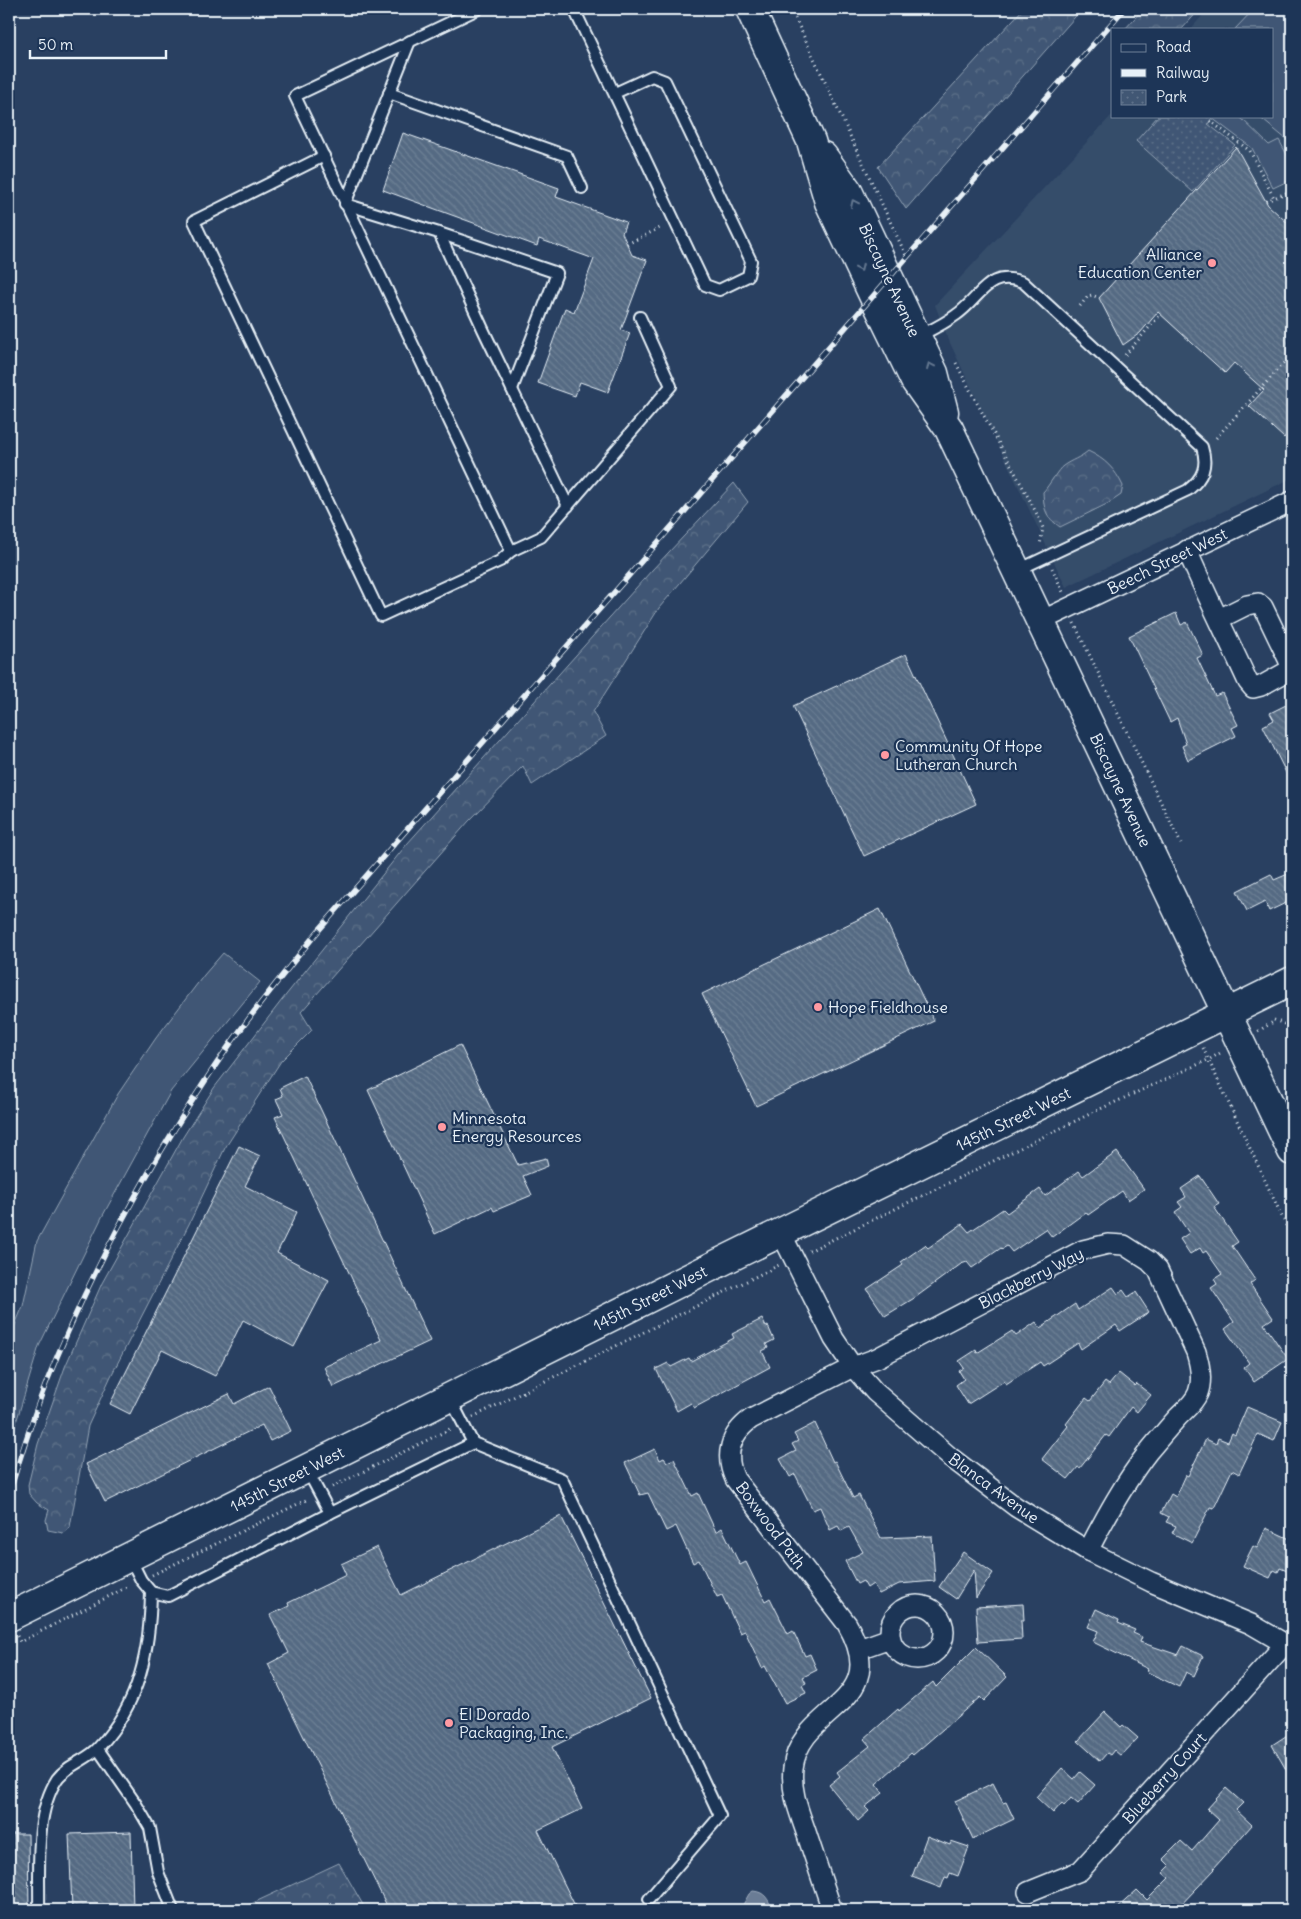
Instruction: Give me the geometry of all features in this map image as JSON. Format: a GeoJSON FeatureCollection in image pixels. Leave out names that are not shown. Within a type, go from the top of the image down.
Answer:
{"type":"FeatureCollection","features":[{"type":"Feature","properties":{"kind":"street","name":"Biscayne Avenue"},"geometry":{"type":"LineString","coordinates":[[750,9],[811,141],[829,202],[873,295],[915,382],[949,429],[1292,1151]]}},
{"type":"Feature","properties":{"kind":"street","name":"Biscayne Avenue"},"geometry":{"type":"LineString","coordinates":[[811,141],[848,191],[934,373],[949,429]]}},
{"type":"Feature","properties":{"kind":"street","name":"Beech Street West"},"geometry":{"type":"LineString","coordinates":[[1041,621],[1292,501]]}},
{"type":"Feature","properties":{"kind":"street"},"geometry":{"type":"LineString","coordinates":[[1187,550],[1218,619],[1248,682],[1253,688],[1261,686],[1288,671],[1290,664],[1288,659],[1263,607],[1258,603],[1247,605],[1218,619]]}},
{"type":"Feature","properties":{"kind":"street","name":"145th Street West"},"geometry":{"type":"LineString","coordinates":[[12,1626],[135,1569],[307,1469],[1292,981]]}},
{"type":"Feature","properties":{"kind":"street","name":"Blanca Avenue"},"geometry":{"type":"LineString","coordinates":[[781,1233],[834,1339],[853,1367],[875,1392],[950,1457],[1016,1507],[1088,1551],[1151,1582],[1251,1624],[1289,1645]]}},
{"type":"Feature","properties":{"kind":"street","name":"Blackberry Way"},"geometry":{"type":"LineString","coordinates":[[853,1367],[877,1358],[1083,1250],[1108,1244],[1124,1245],[1149,1261],[1158,1270],[1196,1352],[1200,1364],[1201,1380],[1198,1394],[1192,1403],[1132,1472],[1088,1551]]}},
{"type":"Feature","properties":{"kind":"street","name":"Boxwood Path"},"geometry":{"type":"LineString","coordinates":[[832,1910],[794,1794],[793,1767],[799,1749],[811,1731],[844,1702],[856,1684],[861,1663],[859,1649],[847,1624],[735,1479],[731,1470],[729,1450],[736,1432],[751,1419],[853,1367]]}},
{"type":"Feature","properties":{"kind":"street"},"geometry":{"type":"LineString","coordinates":[[859,1649],[890,1638]]}},
{"type":"Feature","properties":{"kind":"street","name":"Blueberry Court"},"geometry":{"type":"LineString","coordinates":[[1028,1892],[1080,1871],[1289,1645]]}},
{"type":"Feature","properties":{"kind":"lane"},"geometry":{"type":"LineString","coordinates":[[478,9],[295,96],[512,551]]}},
{"type":"Feature","properties":{"kind":"lane"},"geometry":{"type":"LineString","coordinates":[[574,9],[705,285],[719,290],[748,276],[751,261],[665,81],[652,76],[615,93]]}},
{"type":"Feature","properties":{"kind":"lane"},"geometry":{"type":"LineString","coordinates":[[345,204],[410,41]]}},
{"type":"Feature","properties":{"kind":"lane"},"geometry":{"type":"LineString","coordinates":[[389,93],[567,156],[582,188]]}},
{"type":"Feature","properties":{"kind":"lane"},"geometry":{"type":"LineString","coordinates":[[324,156],[194,221],[381,616],[500,561],[512,551],[541,538],[671,386],[640,317]]}},
{"type":"Feature","properties":{"kind":"lane"},"geometry":{"type":"LineString","coordinates":[[345,204],[557,272],[512,389]]}},
{"type":"Feature","properties":{"kind":"lane"},"geometry":{"type":"LineString","coordinates":[[439,233],[568,506]]}},
{"type":"Feature","properties":{"kind":"lane"},"geometry":{"type":"LineString","coordinates":[[916,337],[956,316],[987,285],[994,281],[1002,278],[1012,278],[1023,282],[1202,447],[1205,456],[1202,476],[1188,490],[1017,570]]}},
{"type":"Feature","properties":{"kind":"lane"},"geometry":{"type":"LineString","coordinates":[[450,1398],[474,1443],[562,1480],[720,1816],[650,1899]]}},
{"type":"Feature","properties":{"kind":"lane"},"geometry":{"type":"LineString","coordinates":[[151,1592],[168,1596],[330,1513],[474,1443]]}},
{"type":"Feature","properties":{"kind":"lane"},"geometry":{"type":"LineString","coordinates":[[307,1469],[330,1513]]}},
{"type":"Feature","properties":{"kind":"lane"},"geometry":{"type":"LineString","coordinates":[[39,1910],[41,1824],[48,1799],[58,1779],[75,1763],[98,1749],[127,1710],[144,1665],[151,1628],[151,1592],[135,1569]]}},
{"type":"Feature","properties":{"kind":"lane"},"geometry":{"type":"LineString","coordinates":[[98,1749],[136,1804],[150,1828],[158,1872],[173,1910]]}},
{"type":"Feature","properties":{"kind":"path"},"geometry":{"type":"LineString","coordinates":[[791,9],[910,266]]}},
{"type":"Feature","properties":{"kind":"path"},"geometry":{"type":"LineString","coordinates":[[1210,121],[1250,151],[1274,198]]}},
{"type":"Feature","properties":{"kind":"path"},"geometry":{"type":"LineString","coordinates":[[1266,201],[1292,192]]}},
{"type":"Feature","properties":{"kind":"path"},"geometry":{"type":"LineString","coordinates":[[627,244],[675,221]]}},
{"type":"Feature","properties":{"kind":"path"},"geometry":{"type":"LineString","coordinates":[[1080,306],[1088,296],[1092,295],[1099,298]]}},
{"type":"Feature","properties":{"kind":"path"},"geometry":{"type":"LineString","coordinates":[[1125,355],[1143,332],[1161,314]]}},
{"type":"Feature","properties":{"kind":"path"},"geometry":{"type":"LineString","coordinates":[[1216,438],[1292,354]]}},
{"type":"Feature","properties":{"kind":"path"},"geometry":{"type":"LineString","coordinates":[[953,357],[1040,520],[1043,528],[1040,545],[1061,585],[1067,608],[1181,844]]}},
{"type":"Feature","properties":{"kind":"path"},"geometry":{"type":"LineString","coordinates":[[1275,1021],[1292,1027]]}},
{"type":"Feature","properties":{"kind":"path"},"geometry":{"type":"LineString","coordinates":[[809,1252],[1098,1110],[1210,1059],[1227,1101],[1292,1238]]}},
{"type":"Feature","properties":{"kind":"path"},"geometry":{"type":"LineString","coordinates":[[12,1626],[20,1642],[135,1569],[320,1493],[778,1266]]}},
{"type":"Feature","properties":{"kind":"shaded area"},"geometry":{"type":"Polygon","coordinates":[[[1208,9],[1292,9],[1292,478],[1066,587],[950,343],[935,305],[1111,116],[1111,118],[1274,118],[1274,28],[1192,28],[1208,9]]]}},
{"type":"Feature","properties":{"kind":"shaded area"},"geometry":{"type":"Polygon","coordinates":[[[753,1891],[764,1895],[773,1910],[740,1910],[749,1894],[753,1891]]]}},
{"type":"Feature","properties":{"kind":"green space"},"geometry":{"type":"Polygon","coordinates":[[[1023,9],[1082,9],[906,209],[878,167],[1023,9]]]}},
{"type":"Feature","properties":{"kind":"green space"},"geometry":{"type":"Polygon","coordinates":[[[1143,9],[1200,9],[1183,28],[1126,28],[1143,9]]]}},
{"type":"Feature","properties":{"kind":"green space"},"geometry":{"type":"Polygon","coordinates":[[[1254,9],[1292,9],[1292,144],[1260,118],[1274,118],[1274,28],[1236,28],[1254,9]]]}},
{"type":"Feature","properties":{"kind":"green space"},"geometry":{"type":"Polygon","coordinates":[[[1156,118],[1212,118],[1208,124],[1235,145],[1193,192],[1136,141],[1156,118]]]}},
{"type":"Feature","properties":{"kind":"green space"},"geometry":{"type":"Polygon","coordinates":[[[1212,118],[1241,118],[1269,145],[1279,140],[1292,164],[1292,179],[1273,188],[1252,148],[1212,118]]]}},
{"type":"Feature","properties":{"kind":"green space"},"geometry":{"type":"Polygon","coordinates":[[[1088,451],[1100,457],[1117,474],[1123,486],[1121,495],[1109,503],[1060,527],[1046,512],[1043,492],[1061,468],[1088,451]]]}},
{"type":"Feature","properties":{"kind":"green space"},"geometry":{"type":"Polygon","coordinates":[[[734,483],[748,502],[659,608],[593,712],[606,736],[532,785],[523,766],[469,821],[301,1012],[312,1030],[281,1061],[225,1148],[88,1426],[70,1527],[63,1533],[48,1530],[46,1520],[49,1510],[37,1503],[29,1494],[28,1485],[38,1444],[65,1367],[102,1283],[183,1137],[214,1088],[407,844],[652,570],[734,483]]]}},
{"type":"Feature","properties":{"kind":"green space"},"geometry":{"type":"Polygon","coordinates":[[[223,953],[260,982],[171,1091],[102,1217],[39,1346],[9,1446],[9,1334],[12,1332],[23,1306],[37,1241],[118,1094],[156,1038],[223,953]]]}},
{"type":"Feature","properties":{"kind":"green space"},"geometry":{"type":"Polygon","coordinates":[[[339,1863],[366,1910],[238,1910],[339,1863]]]}},
{"type":"Feature","properties":{"kind":"building"},"geometry":{"type":"Polygon","coordinates":[[[403,133],[559,188],[556,197],[626,222],[622,233],[632,255],[647,260],[621,330],[630,333],[608,392],[580,382],[575,396],[538,383],[565,308],[574,312],[594,259],[539,239],[537,246],[383,190],[403,133]]]}},
{"type":"Feature","properties":{"kind":"building","name":"Alliance Education Center"},"geometry":{"type":"Polygon","coordinates":[[[1236,147],[1268,205],[1292,227],[1292,428],[1284,438],[1249,406],[1264,390],[1234,363],[1225,373],[1158,312],[1140,333],[1123,345],[1099,298],[1236,147]]]}},
{"type":"Feature","properties":{"kind":"building"},"geometry":{"type":"Polygon","coordinates":[[[1176,613],[1181,625],[1187,622],[1203,655],[1197,658],[1215,696],[1222,693],[1238,725],[1232,728],[1236,736],[1188,760],[1182,746],[1186,744],[1177,718],[1170,722],[1129,636],[1176,613]]]}},
{"type":"Feature","properties":{"kind":"building","name":"Community Of Hope Lutheran Church"},"geometry":{"type":"Polygon","coordinates":[[[906,654],[976,804],[864,856],[793,706],[906,654]]]}},
{"type":"Feature","properties":{"kind":"building"},"geometry":{"type":"Polygon","coordinates":[[[1292,702],[1292,785],[1263,726],[1274,720],[1270,713],[1292,702]]]}},
{"type":"Feature","properties":{"kind":"building"},"geometry":{"type":"Polygon","coordinates":[[[1271,874],[1274,880],[1288,874],[1292,882],[1292,900],[1269,911],[1265,902],[1247,911],[1237,891],[1271,874]]]}},
{"type":"Feature","properties":{"kind":"building","name":"Hope Fieldhouse"},"geometry":{"type":"Polygon","coordinates":[[[880,909],[934,1021],[756,1106],[702,994],[880,909]]]}},
{"type":"Feature","properties":{"kind":"building","name":"Minnesota Energy Resources"},"geometry":{"type":"Polygon","coordinates":[[[460,1045],[518,1165],[546,1158],[548,1166],[523,1176],[532,1195],[494,1211],[492,1207],[435,1234],[368,1090],[460,1045]]]}},
{"type":"Feature","properties":{"kind":"building"},"geometry":{"type":"Polygon","coordinates":[[[305,1076],[430,1341],[333,1387],[324,1367],[381,1340],[275,1117],[283,1114],[276,1099],[283,1096],[280,1088],[305,1076]]]}},
{"type":"Feature","properties":{"kind":"building"},"geometry":{"type":"Polygon","coordinates":[[[239,1146],[260,1156],[245,1186],[297,1212],[277,1253],[329,1280],[294,1347],[243,1320],[215,1376],[162,1350],[130,1414],[110,1404],[239,1146]]]}},
{"type":"Feature","properties":{"kind":"building"},"geometry":{"type":"Polygon","coordinates":[[[1117,1152],[1144,1189],[1128,1200],[1122,1191],[1088,1215],[1086,1212],[1052,1237],[1046,1229],[1012,1252],[1007,1246],[972,1268],[967,1262],[961,1264],[916,1297],[885,1316],[867,1289],[903,1265],[901,1262],[925,1245],[928,1248],[962,1224],[969,1232],[1003,1209],[1007,1213],[1040,1189],[1045,1196],[1079,1171],[1083,1176],[1117,1152]]]}},
{"type":"Feature","properties":{"kind":"building"},"geometry":{"type":"Polygon","coordinates":[[[1200,1176],[1219,1204],[1214,1207],[1238,1242],[1232,1246],[1255,1280],[1250,1284],[1273,1318],[1264,1324],[1288,1359],[1254,1382],[1244,1367],[1249,1363],[1225,1329],[1234,1322],[1211,1288],[1217,1284],[1214,1279],[1222,1274],[1206,1251],[1203,1253],[1200,1248],[1190,1254],[1180,1239],[1189,1233],[1175,1212],[1182,1207],[1178,1202],[1186,1197],[1181,1189],[1200,1176]]]}},
{"type":"Feature","properties":{"kind":"building"},"geometry":{"type":"Polygon","coordinates":[[[1113,1287],[1118,1294],[1123,1290],[1128,1297],[1136,1292],[1149,1312],[1120,1331],[1116,1325],[1081,1349],[1078,1343],[1043,1366],[1040,1362],[1006,1384],[1004,1381],[968,1404],[956,1385],[964,1379],[959,1371],[964,1368],[959,1361],[976,1350],[977,1353],[1012,1331],[1016,1336],[1036,1322],[1040,1328],[1075,1304],[1078,1310],[1113,1287]]]}},
{"type":"Feature","properties":{"kind":"building"},"geometry":{"type":"Polygon","coordinates":[[[762,1319],[766,1327],[768,1326],[774,1340],[766,1344],[768,1348],[762,1351],[770,1367],[694,1408],[691,1403],[677,1411],[656,1369],[668,1363],[671,1367],[689,1358],[691,1361],[734,1338],[732,1334],[762,1319]]]}},
{"type":"Feature","properties":{"kind":"building"},"geometry":{"type":"Polygon","coordinates":[[[1119,1373],[1135,1386],[1137,1384],[1151,1395],[1137,1412],[1131,1407],[1109,1437],[1106,1435],[1080,1468],[1078,1467],[1068,1479],[1042,1459],[1068,1426],[1066,1424],[1086,1398],[1090,1401],[1105,1382],[1109,1385],[1119,1373]]]}},
{"type":"Feature","properties":{"kind":"building"},"geometry":{"type":"Polygon","coordinates":[[[269,1386],[291,1431],[270,1441],[262,1425],[105,1502],[86,1464],[229,1394],[234,1404],[269,1386]]]}},
{"type":"Feature","properties":{"kind":"building"},"geometry":{"type":"Polygon","coordinates":[[[1247,1407],[1282,1422],[1274,1441],[1258,1434],[1239,1474],[1232,1470],[1214,1508],[1210,1507],[1192,1543],[1172,1533],[1176,1526],[1166,1522],[1169,1517],[1161,1513],[1171,1494],[1176,1497],[1206,1439],[1216,1444],[1218,1438],[1228,1442],[1232,1433],[1235,1435],[1247,1407]]]}},
{"type":"Feature","properties":{"kind":"building"},"geometry":{"type":"Polygon","coordinates":[[[815,1423],[833,1462],[835,1461],[853,1498],[859,1495],[881,1538],[932,1536],[935,1581],[899,1584],[879,1594],[873,1584],[867,1588],[863,1581],[857,1584],[845,1561],[863,1552],[849,1527],[841,1531],[838,1526],[830,1530],[820,1507],[813,1510],[795,1474],[790,1477],[780,1459],[796,1451],[792,1444],[798,1441],[794,1434],[815,1423]]]}},
{"type":"Feature","properties":{"kind":"building"},"geometry":{"type":"Polygon","coordinates":[[[655,1449],[660,1460],[664,1458],[667,1462],[674,1459],[692,1496],[698,1493],[716,1532],[722,1528],[740,1565],[746,1562],[765,1601],[770,1598],[788,1634],[793,1631],[805,1656],[810,1654],[817,1670],[803,1677],[806,1683],[802,1685],[806,1693],[785,1703],[765,1666],[762,1668],[745,1631],[740,1633],[722,1595],[717,1597],[699,1560],[693,1563],[676,1526],[666,1531],[648,1493],[640,1495],[625,1463],[655,1449]]]}},
{"type":"Feature","properties":{"kind":"building","name":"El Dorado Packaging, Inc."},"geometry":{"type":"Polygon","coordinates":[[[561,1516],[651,1698],[552,1747],[582,1809],[538,1830],[577,1910],[389,1910],[268,1664],[289,1653],[270,1615],[289,1606],[288,1603],[346,1575],[341,1564],[377,1547],[401,1595],[561,1516]]]}},
{"type":"Feature","properties":{"kind":"building"},"geometry":{"type":"Polygon","coordinates":[[[1266,1528],[1292,1540],[1292,1573],[1280,1568],[1278,1572],[1274,1570],[1270,1578],[1243,1566],[1253,1546],[1257,1548],[1266,1528]]]}},
{"type":"Feature","properties":{"kind":"building"},"geometry":{"type":"Polygon","coordinates":[[[963,1552],[993,1573],[976,1598],[974,1570],[956,1599],[939,1587],[963,1552]]]}},
{"type":"Feature","properties":{"kind":"building"},"geometry":{"type":"Polygon","coordinates":[[[1023,1604],[1024,1620],[1021,1620],[1022,1639],[978,1642],[976,1607],[1023,1604]]]}},
{"type":"Feature","properties":{"kind":"building"},"geometry":{"type":"Polygon","coordinates":[[[1096,1609],[1119,1620],[1118,1623],[1135,1630],[1133,1633],[1142,1637],[1140,1642],[1178,1655],[1183,1646],[1203,1656],[1194,1676],[1186,1672],[1179,1687],[1147,1672],[1148,1669],[1093,1642],[1098,1631],[1088,1627],[1096,1609]]]}},
{"type":"Feature","properties":{"kind":"building"},"geometry":{"type":"Polygon","coordinates":[[[976,1647],[1007,1677],[984,1701],[980,1697],[876,1784],[883,1793],[865,1807],[869,1811],[858,1821],[829,1785],[840,1776],[837,1772],[870,1746],[864,1739],[933,1682],[936,1687],[976,1647]]]}},
{"type":"Feature","properties":{"kind":"building"},"geometry":{"type":"Polygon","coordinates":[[[1105,1712],[1121,1727],[1123,1725],[1138,1738],[1121,1756],[1114,1750],[1110,1755],[1107,1753],[1100,1761],[1078,1741],[1105,1712]]]}},
{"type":"Feature","properties":{"kind":"building"},"geometry":{"type":"Polygon","coordinates":[[[1292,1732],[1292,1780],[1272,1745],[1292,1732]]]}},
{"type":"Feature","properties":{"kind":"building"},"geometry":{"type":"Polygon","coordinates":[[[1062,1768],[1074,1779],[1080,1772],[1095,1785],[1078,1804],[1071,1798],[1064,1806],[1062,1803],[1053,1813],[1036,1797],[1062,1768]]]}},
{"type":"Feature","properties":{"kind":"building"},"geometry":{"type":"Polygon","coordinates":[[[993,1783],[1003,1803],[1006,1802],[1014,1819],[973,1839],[955,1801],[993,1783]]]}},
{"type":"Feature","properties":{"kind":"building"},"geometry":{"type":"Polygon","coordinates":[[[1226,1788],[1243,1803],[1236,1810],[1252,1825],[1215,1869],[1176,1910],[1115,1910],[1137,1890],[1147,1900],[1169,1878],[1163,1873],[1170,1866],[1163,1859],[1181,1841],[1192,1851],[1219,1820],[1207,1809],[1226,1788]]]}},
{"type":"Feature","properties":{"kind":"building"},"geometry":{"type":"Polygon","coordinates":[[[131,1832],[133,1910],[72,1910],[69,1834],[131,1832]]]}},
{"type":"Feature","properties":{"kind":"building"},"geometry":{"type":"Polygon","coordinates":[[[9,1834],[28,1834],[29,1910],[10,1910],[9,1834]]]}},
{"type":"Feature","properties":{"kind":"building"},"geometry":{"type":"Polygon","coordinates":[[[927,1836],[950,1845],[951,1841],[969,1847],[958,1876],[950,1873],[948,1878],[945,1877],[941,1888],[912,1877],[927,1836]]]}},
{"type":"Feature","properties":{"kind":"railway"},"geometry":{"type":"LineString","coordinates":[[9,1494],[30,1426],[45,1386],[98,1267],[139,1190],[183,1115],[247,1021],[319,930],[1124,9]]}},
{"type":"Feature","properties":{"kind":"place","name":"Alliance Education Center"},"geometry":{"type":"Point","coordinates":[1212,263]}},
{"type":"Feature","properties":{"kind":"place","name":"Community Of Hope Lutheran Church"},"geometry":{"type":"Point","coordinates":[885,755]}},
{"type":"Feature","properties":{"kind":"place","name":"Hope Fieldhouse"},"geometry":{"type":"Point","coordinates":[818,1007]}},
{"type":"Feature","properties":{"kind":"place","name":"Minnesota Energy Resources"},"geometry":{"type":"Point","coordinates":[442,1127]}},
{"type":"Feature","properties":{"kind":"place","name":"El Dorado Packaging, Inc."},"geometry":{"type":"Point","coordinates":[449,1723]}}]}
